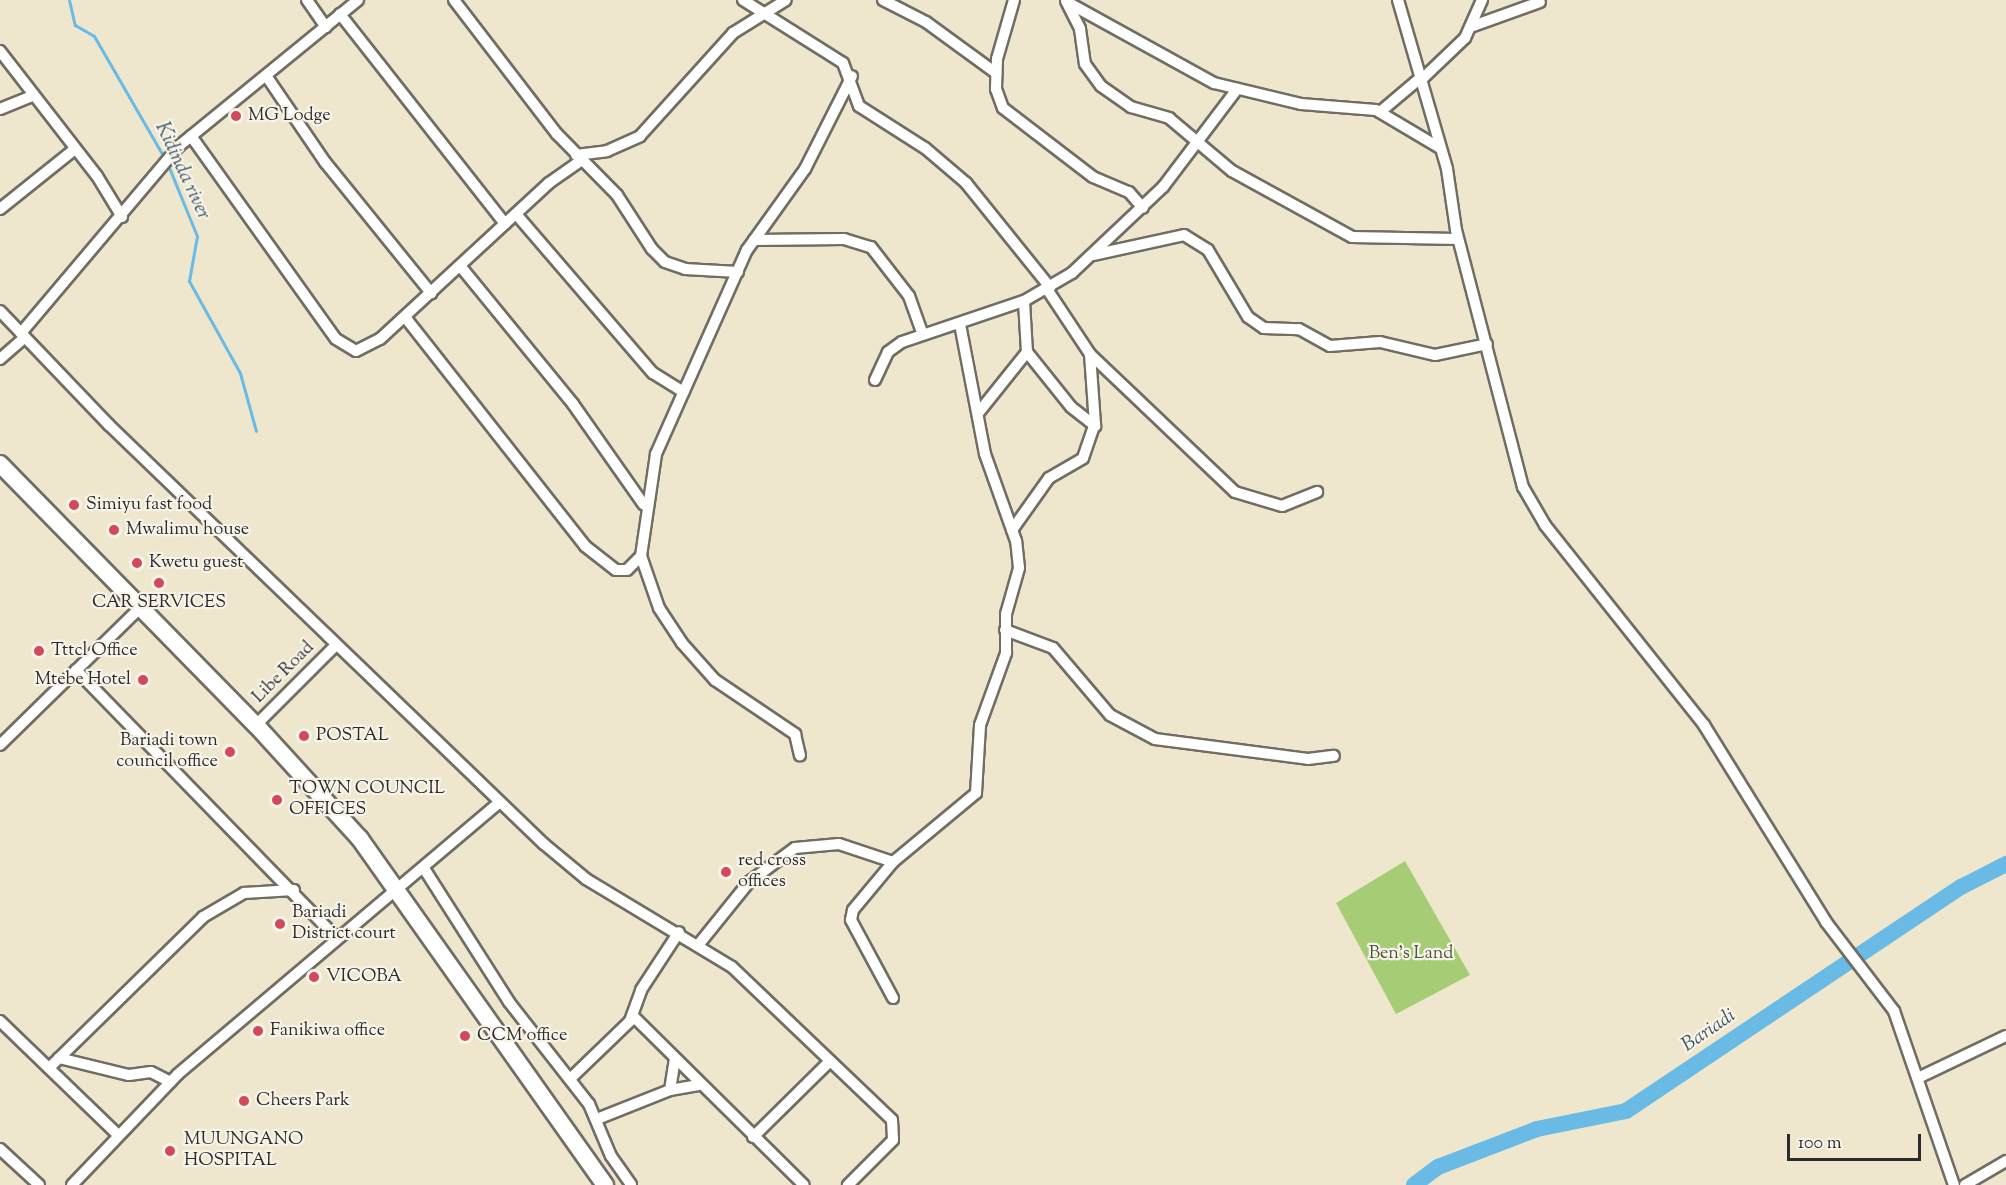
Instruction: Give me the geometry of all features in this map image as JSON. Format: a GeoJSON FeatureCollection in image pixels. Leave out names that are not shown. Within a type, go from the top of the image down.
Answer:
{"type":"FeatureCollection","features":[{"type":"Feature","properties":{"kind":"highway"},"geometry":{"type":"LineString","coordinates":[[0,464],[316,787],[398,891],[605,1185]]}},
{"type":"Feature","properties":{"kind":"street"},"geometry":{"type":"LineString","coordinates":[[307,0],[326,27]]}},
{"type":"Feature","properties":{"kind":"street"},"geometry":{"type":"LineString","coordinates":[[0,359],[23,335],[179,146],[267,77],[358,0]]}},
{"type":"Feature","properties":{"kind":"street"},"geometry":{"type":"LineString","coordinates":[[454,0],[579,158],[617,195],[665,262],[704,273],[738,272]]}},
{"type":"Feature","properties":{"kind":"street"},"geometry":{"type":"LineString","coordinates":[[743,0],[843,63],[852,76],[859,106],[926,148],[966,183],[1048,288],[1090,354],[1235,492],[1282,506],[1317,492]]}},
{"type":"Feature","properties":{"kind":"street"},"geometry":{"type":"LineString","coordinates":[[191,136],[340,345],[363,350],[405,317],[579,158],[607,151],[640,136],[733,33],[768,14],[786,0]]}},
{"type":"Feature","properties":{"kind":"street"},"geometry":{"type":"LineString","coordinates":[[883,0],[926,22],[996,73]]}},
{"type":"Feature","properties":{"kind":"street"},"geometry":{"type":"LineString","coordinates":[[1014,0],[996,73],[997,99],[1014,120],[1093,177],[1129,192],[1143,208]]}},
{"type":"Feature","properties":{"kind":"street"},"geometry":{"type":"LineString","coordinates":[[1398,0],[1440,148],[1458,239],[1487,344],[1511,456],[1545,525],[1718,745],[1826,922],[1894,1011],[1920,1077],[1954,1185]]}},
{"type":"Feature","properties":{"kind":"street"},"geometry":{"type":"LineString","coordinates":[[1473,26],[1482,0]]}},
{"type":"Feature","properties":{"kind":"street"},"geometry":{"type":"LineString","coordinates":[[1064,1],[1132,34],[1201,78],[1301,104],[1380,112],[1440,148]]}},
{"type":"Feature","properties":{"kind":"street"},"geometry":{"type":"LineString","coordinates":[[1064,1],[1076,17],[1093,77],[1131,107],[1169,118],[1197,145],[1333,230],[1374,238],[1458,239]]}},
{"type":"Feature","properties":{"kind":"street"},"geometry":{"type":"LineString","coordinates":[[1380,112],[1419,80],[1473,26],[1540,2]]}},
{"type":"Feature","properties":{"kind":"street"},"geometry":{"type":"LineString","coordinates":[[340,14],[505,224]]}},
{"type":"Feature","properties":{"kind":"street"},"geometry":{"type":"LineString","coordinates":[[0,51],[75,149],[122,217]]}},
{"type":"Feature","properties":{"kind":"street"},"geometry":{"type":"LineString","coordinates":[[800,755],[795,734],[715,680],[682,643],[659,608],[641,556],[644,505],[656,454],[738,272],[754,240],[805,169],[852,76]]}},
{"type":"Feature","properties":{"kind":"street"},"geometry":{"type":"LineString","coordinates":[[267,77],[325,162],[430,293]]}},
{"type":"Feature","properties":{"kind":"street"},"geometry":{"type":"LineString","coordinates":[[875,380],[888,352],[923,335],[1024,301],[1048,288],[1093,255],[1143,208],[1197,145],[1237,89]]}},
{"type":"Feature","properties":{"kind":"street"},"geometry":{"type":"LineString","coordinates":[[0,109],[33,96]]}},
{"type":"Feature","properties":{"kind":"street"},"geometry":{"type":"LineString","coordinates":[[0,208],[75,149]]}},
{"type":"Feature","properties":{"kind":"street"},"geometry":{"type":"LineString","coordinates":[[516,214],[653,373],[684,392]]}},
{"type":"Feature","properties":{"kind":"street"},"geometry":{"type":"LineString","coordinates":[[1093,255],[1184,236],[1208,250],[1248,317],[1264,328],[1299,329],[1330,346],[1380,342],[1435,355],[1487,344]]}},
{"type":"Feature","properties":{"kind":"street"},"geometry":{"type":"LineString","coordinates":[[754,240],[844,239],[871,247],[909,296],[923,335]]}},
{"type":"Feature","properties":{"kind":"street"},"geometry":{"type":"LineString","coordinates":[[461,267],[561,389],[644,505]]}},
{"type":"Feature","properties":{"kind":"street"},"geometry":{"type":"LineString","coordinates":[[1024,301],[1027,352],[1071,407],[1095,426]]}},
{"type":"Feature","properties":{"kind":"street"},"geometry":{"type":"LineString","coordinates":[[0,311],[336,645],[499,803],[586,879],[699,944],[767,999],[895,1129],[893,1140],[848,1185]]}},
{"type":"Feature","properties":{"kind":"street"},"geometry":{"type":"LineString","coordinates":[[405,317],[585,546],[620,572],[641,556]]}},
{"type":"Feature","properties":{"kind":"street"},"geometry":{"type":"LineString","coordinates":[[893,998],[851,920],[860,897],[893,862],[976,793],[980,725],[1005,660],[1005,630],[1019,568],[1012,530],[985,454],[960,324]]}},
{"type":"Feature","properties":{"kind":"street"},"geometry":{"type":"LineString","coordinates":[[978,412],[1027,352]]}},
{"type":"Feature","properties":{"kind":"street"},"geometry":{"type":"LineString","coordinates":[[1012,530],[1053,473],[1083,458],[1095,426],[1090,354]]}},
{"type":"Feature","properties":{"kind":"street"},"geometry":{"type":"LineString","coordinates":[[0,745],[141,607]]}},
{"type":"Feature","properties":{"kind":"street"},"geometry":{"type":"LineString","coordinates":[[1005,630],[1053,648],[1110,715],[1155,739],[1308,759],[1334,756]]}},
{"type":"Feature","properties":{"kind":"street","name":"Libe Road"},"geometry":{"type":"LineString","coordinates":[[256,725],[336,645]]}},
{"type":"Feature","properties":{"kind":"street"},"geometry":{"type":"LineString","coordinates":[[76,670],[294,890],[337,938]]}},
{"type":"Feature","properties":{"kind":"street"},"geometry":{"type":"LineString","coordinates":[[72,1185],[171,1082],[337,938],[425,870],[499,803]]}},
{"type":"Feature","properties":{"kind":"street"},"geometry":{"type":"LineString","coordinates":[[699,944],[749,882],[795,848],[839,844],[893,862]]}},
{"type":"Feature","properties":{"kind":"street"},"geometry":{"type":"LineString","coordinates":[[425,870],[509,1002],[571,1078],[597,1119],[611,1156],[632,1185]]}},
{"type":"Feature","properties":{"kind":"street"},"geometry":{"type":"LineString","coordinates":[[49,1068],[203,916],[244,893],[294,890]]}},
{"type":"Feature","properties":{"kind":"street"},"geometry":{"type":"LineString","coordinates":[[571,1078],[633,1016],[641,990],[678,932]]}},
{"type":"Feature","properties":{"kind":"street"},"geometry":{"type":"LineString","coordinates":[[633,1016],[699,1085],[804,1185]]}},
{"type":"Feature","properties":{"kind":"street"},"geometry":{"type":"LineString","coordinates":[[0,1021],[118,1135]]}},
{"type":"Feature","properties":{"kind":"street"},"geometry":{"type":"LineString","coordinates":[[1920,1077],[2006,1036]]}},
{"type":"Feature","properties":{"kind":"street"},"geometry":{"type":"LineString","coordinates":[[59,1058],[129,1075],[151,1072],[171,1082]]}},
{"type":"Feature","properties":{"kind":"street"},"geometry":{"type":"LineString","coordinates":[[670,1090],[675,1060]]}},
{"type":"Feature","properties":{"kind":"street"},"geometry":{"type":"LineString","coordinates":[[753,1137],[829,1062]]}},
{"type":"Feature","properties":{"kind":"street"},"geometry":{"type":"LineString","coordinates":[[597,1119],[670,1090],[699,1085]]}},
{"type":"Feature","properties":{"kind":"street"},"geometry":{"type":"LineString","coordinates":[[0,1149],[39,1185]]}},
{"type":"Feature","properties":{"kind":"street"},"geometry":{"type":"LineString","coordinates":[[1965,1185],[2006,1161]]}},
{"type":"Feature","properties":{"kind":"green space","name":"Ben's Land"},"geometry":{"type":"Polygon","coordinates":[[[1405,861],[1470,975],[1396,1014],[1336,903],[1405,861]]]}},
{"type":"Feature","properties":{"kind":"waterway","name":"Kidinda river"},"geometry":{"type":"LineString","coordinates":[[69,0],[75,25],[94,36],[165,159]]}},
{"type":"Feature","properties":{"kind":"waterway","name":"Kidinda river"},"geometry":{"type":"LineString","coordinates":[[168,165],[197,236],[189,281],[240,373],[256,431]]}},
{"type":"Feature","properties":{"kind":"waterway","name":"Bariadi"},"geometry":{"type":"LineString","coordinates":[[1414,1185],[1438,1167],[1537,1129],[1626,1111],[1961,887],[2006,864]]}},
{"type":"Feature","properties":{"kind":"place","name":"MG Lodge"},"geometry":{"type":"Point","coordinates":[236,116]}},
{"type":"Feature","properties":{"kind":"place","name":"Simiyu fast food"},"geometry":{"type":"Point","coordinates":[74,505]}},
{"type":"Feature","properties":{"kind":"place","name":"Mwalimu house"},"geometry":{"type":"Point","coordinates":[114,530]}},
{"type":"Feature","properties":{"kind":"place","name":"Kwetu guest"},"geometry":{"type":"Point","coordinates":[137,563]}},
{"type":"Feature","properties":{"kind":"place","name":"CAR SERVICES"},"geometry":{"type":"Point","coordinates":[159,583]}},
{"type":"Feature","properties":{"kind":"place","name":"Tttcl Office"},"geometry":{"type":"Point","coordinates":[39,651]}},
{"type":"Feature","properties":{"kind":"place","name":"Mtebe Hotel"},"geometry":{"type":"Point","coordinates":[143,680]}},
{"type":"Feature","properties":{"kind":"place","name":"POSTAL"},"geometry":{"type":"Point","coordinates":[304,736]}},
{"type":"Feature","properties":{"kind":"place","name":"Bariadi town council office"},"geometry":{"type":"Point","coordinates":[230,752]}},
{"type":"Feature","properties":{"kind":"place","name":"TOWN COUNCIL OFFICES"},"geometry":{"type":"Point","coordinates":[277,800]}},
{"type":"Feature","properties":{"kind":"place","name":"red cross offices"},"geometry":{"type":"Point","coordinates":[726,872]}},
{"type":"Feature","properties":{"kind":"place","name":"Bariadi District court"},"geometry":{"type":"Point","coordinates":[280,924]}},
{"type":"Feature","properties":{"kind":"place","name":"VICOBA"},"geometry":{"type":"Point","coordinates":[314,977]}},
{"type":"Feature","properties":{"kind":"place","name":"Fanikiwa office"},"geometry":{"type":"Point","coordinates":[258,1031]}},
{"type":"Feature","properties":{"kind":"place","name":"CCM office"},"geometry":{"type":"Point","coordinates":[465,1036]}},
{"type":"Feature","properties":{"kind":"place","name":"Cheers Park"},"geometry":{"type":"Point","coordinates":[244,1101]}},
{"type":"Feature","properties":{"kind":"place","name":"MUUNGANO HOSPITAL"},"geometry":{"type":"Point","coordinates":[170,1151]}}]}
